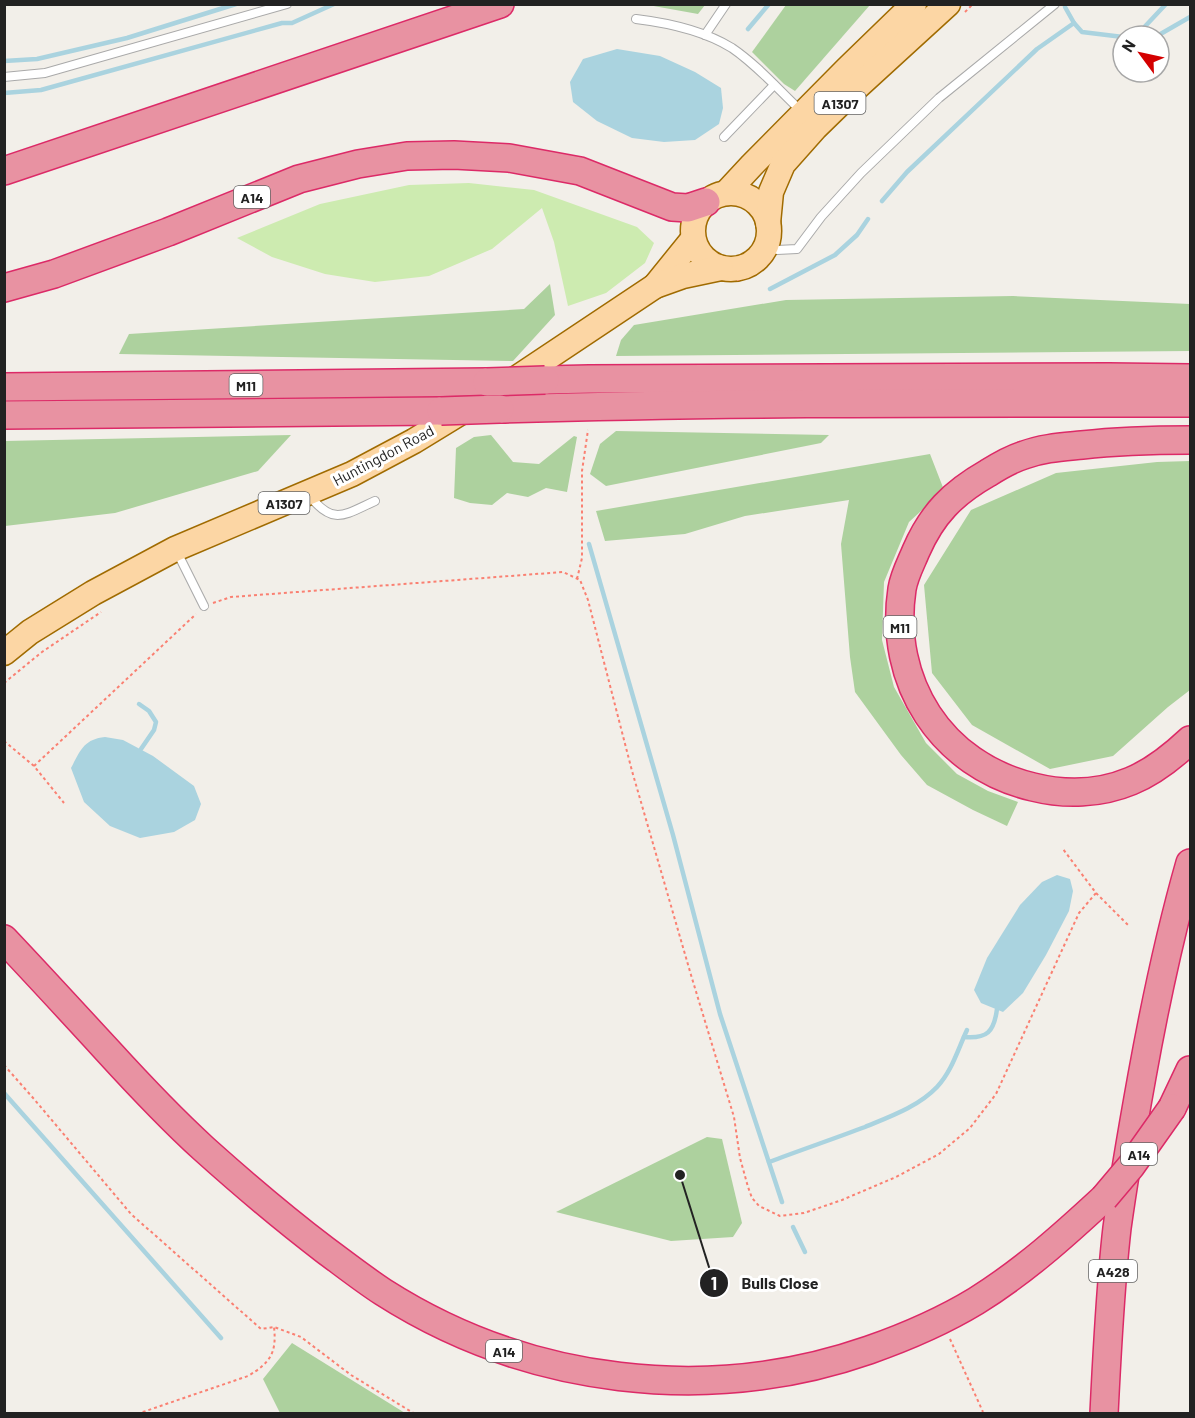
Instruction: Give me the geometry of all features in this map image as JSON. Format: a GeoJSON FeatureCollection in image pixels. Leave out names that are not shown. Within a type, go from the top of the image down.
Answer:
{"type":"FeatureCollection","features":[{"type":"Feature","properties":{"kind":"highway"},"geometry":{"type":"LineString","coordinates":[[4,171],[500,4]]}},
{"type":"Feature","properties":{"kind":"highway","name":"A14"},"geometry":{"type":"LineString","coordinates":[[4,288],[54,274],[299,178],[358,164],[407,156],[454,155],[510,158],[580,171],[672,207],[688,208],[716,198]]}},
{"type":"Feature","properties":{"kind":"highway","name":"M11"},"geometry":{"type":"LineString","coordinates":[[4,387],[589,379],[1191,378]]}},
{"type":"Feature","properties":{"kind":"highway","name":"M11"},"geometry":{"type":"LineString","coordinates":[[4,415],[441,411],[584,406],[1191,403]]}},
{"type":"Feature","properties":{"kind":"highway","name":"M11"},"geometry":{"type":"LineString","coordinates":[[1191,440],[1121,441],[1052,448],[1024,455],[972,482],[943,506],[922,536],[902,588],[900,622],[900,638],[908,674],[931,720],[966,756],[994,774],[1011,781],[1059,792],[1095,791],[1139,777],[1166,761],[1191,740]]}},
{"type":"Feature","properties":{"kind":"highway","name":"A428"},"geometry":{"type":"LineString","coordinates":[[1104,1413],[1117,1228],[1132,1129],[1176,912],[1191,863]]}},
{"type":"Feature","properties":{"kind":"highway","name":"A14"},"geometry":{"type":"LineString","coordinates":[[4,939],[140,1086],[202,1147],[280,1216],[383,1292],[441,1325],[505,1351],[561,1367],[619,1377],[666,1381],[718,1381],[780,1373],[839,1360],[894,1341],[942,1320],[1017,1274],[1055,1244],[1104,1198],[1131,1166],[1172,1108],[1191,1070]]}},
{"type":"Feature","properties":{"kind":"main road","name":"A1307"},"geometry":{"type":"LineString","coordinates":[[716,198],[914,4]]}},
{"type":"Feature","properties":{"kind":"main road","name":"A1307"},"geometry":{"type":"LineString","coordinates":[[767,234],[771,192],[783,164],[815,128],[855,89],[956,8]]}},
{"type":"Feature","properties":{"kind":"main road"},"geometry":{"type":"LineString","coordinates":[[740,194],[752,199],[761,208],[767,234],[757,259],[747,266],[734,270],[721,268],[704,258],[696,246],[693,239],[695,219],[701,207],[716,198],[740,194]]}},
{"type":"Feature","properties":{"kind":"main road","name":"Huntingdon Road"},"geometry":{"type":"LineString","coordinates":[[655,286],[693,239]]}},
{"type":"Feature","properties":{"kind":"main road","name":"Huntingdon Road"},"geometry":{"type":"LineString","coordinates":[[4,653],[30,632],[93,593],[176,549],[352,474],[414,441],[491,395],[655,286],[682,276],[721,268]]}},
{"type":"Feature","properties":{"kind":"lane"},"geometry":{"type":"LineString","coordinates":[[4,77],[45,73],[287,4]]}},
{"type":"Feature","properties":{"kind":"lane"},"geometry":{"type":"LineString","coordinates":[[705,35],[726,4]]}},
{"type":"Feature","properties":{"kind":"lane"},"geometry":{"type":"LineString","coordinates":[[767,234],[777,250],[797,249],[821,217],[861,173],[939,98],[1055,4]]}},
{"type":"Feature","properties":{"kind":"lane"},"geometry":{"type":"LineString","coordinates":[[636,19],[671,24],[705,35],[733,49],[747,59],[804,113]]}},
{"type":"Feature","properties":{"kind":"lane"},"geometry":{"type":"LineString","coordinates":[[724,137],[774,85]]}},
{"type":"Feature","properties":{"kind":"lane"},"geometry":{"type":"LineString","coordinates":[[308,493],[317,505],[331,515],[338,516],[375,501]]}},
{"type":"Feature","properties":{"kind":"lane"},"geometry":{"type":"LineString","coordinates":[[176,549],[204,606]]}},
{"type":"Feature","properties":{"kind":"path"},"geometry":{"type":"LineString","coordinates":[[956,8],[973,4]]}},
{"type":"Feature","properties":{"kind":"path"},"geometry":{"type":"LineString","coordinates":[[577,579],[582,558],[582,471],[588,430]]}},
{"type":"Feature","properties":{"kind":"path"},"geometry":{"type":"LineString","coordinates":[[34,766],[204,606],[231,597],[563,572],[579,580],[588,600],[632,771],[735,1117],[740,1158],[748,1187],[752,1198],[759,1206],[780,1216],[804,1213],[896,1177],[939,1154],[970,1128],[996,1094],[1079,914],[1096,893]]}},
{"type":"Feature","properties":{"kind":"path"},"geometry":{"type":"LineString","coordinates":[[4,741],[34,766],[64,803]]}},
{"type":"Feature","properties":{"kind":"path"},"geometry":{"type":"LineString","coordinates":[[1063,849],[1096,893],[1128,925]]}},
{"type":"Feature","properties":{"kind":"path"},"geometry":{"type":"LineString","coordinates":[[4,1065],[131,1215],[261,1329],[274,1327],[301,1337],[351,1375],[415,1413]]}},
{"type":"Feature","properties":{"kind":"path"},"geometry":{"type":"LineString","coordinates":[[942,1320],[983,1412]]}},
{"type":"Feature","properties":{"kind":"path"},"geometry":{"type":"LineString","coordinates":[[137,1413],[248,1376],[262,1368],[273,1352],[276,1339],[274,1327]]}},
{"type":"Feature","properties":{"kind":"green space"},"geometry":{"type":"Polygon","coordinates":[[[705,4],[698,14],[648,5],[705,4]]]}},
{"type":"Feature","properties":{"kind":"green space"},"geometry":{"type":"Polygon","coordinates":[[[786,5],[870,5],[795,91],[784,84],[752,52],[786,5]]]}},
{"type":"Feature","properties":{"kind":"green space"},"geometry":{"type":"Polygon","coordinates":[[[469,183],[534,190],[637,227],[654,243],[645,263],[606,293],[568,306],[554,242],[542,208],[492,249],[429,276],[375,282],[325,274],[272,257],[237,238],[320,204],[409,185],[469,183]]]}},
{"type":"Feature","properties":{"kind":"green space"},"geometry":{"type":"Polygon","coordinates":[[[550,284],[555,315],[513,361],[119,354],[129,334],[524,309],[550,284]]]}},
{"type":"Feature","properties":{"kind":"green space"},"geometry":{"type":"Polygon","coordinates":[[[1013,296],[1190,304],[1190,351],[616,356],[621,340],[634,325],[786,300],[1013,296]]]}},
{"type":"Feature","properties":{"kind":"green space"},"geometry":{"type":"Polygon","coordinates":[[[616,431],[829,435],[821,443],[606,486],[590,474],[600,444],[616,431]]]}},
{"type":"Feature","properties":{"kind":"green space"},"geometry":{"type":"Polygon","coordinates":[[[291,435],[258,471],[115,513],[5,526],[5,441],[291,435]]]}},
{"type":"Feature","properties":{"kind":"green space"},"geometry":{"type":"Polygon","coordinates":[[[491,435],[513,462],[539,464],[574,436],[577,437],[567,492],[546,488],[528,497],[507,493],[492,505],[470,503],[454,498],[456,448],[474,437],[491,435]]]}},
{"type":"Feature","properties":{"kind":"green space"},"geometry":{"type":"Polygon","coordinates":[[[930,454],[944,490],[909,522],[884,582],[882,640],[894,687],[926,743],[957,774],[988,791],[1018,802],[1007,826],[927,785],[901,755],[855,692],[841,544],[849,500],[745,516],[685,534],[605,541],[596,511],[930,454]]]}},
{"type":"Feature","properties":{"kind":"green space"},"geometry":{"type":"Polygon","coordinates":[[[1190,461],[1190,690],[1113,756],[1050,769],[972,725],[932,673],[924,585],[971,510],[1056,473],[1157,462],[1190,461]]]}},
{"type":"Feature","properties":{"kind":"green space"},"geometry":{"type":"Polygon","coordinates":[[[707,1137],[722,1139],[742,1223],[733,1237],[671,1241],[556,1212],[707,1137]]]}},
{"type":"Feature","properties":{"kind":"green space"},"geometry":{"type":"Polygon","coordinates":[[[292,1343],[405,1413],[280,1413],[263,1379],[292,1343]]]}},
{"type":"Feature","properties":{"kind":"water"},"geometry":{"type":"Polygon","coordinates":[[[617,49],[660,56],[695,72],[721,88],[723,108],[719,124],[695,140],[664,142],[632,138],[597,121],[573,102],[570,82],[583,59],[617,49]]]}},
{"type":"Feature","properties":{"kind":"water"},"geometry":{"type":"Polygon","coordinates":[[[105,737],[123,740],[153,756],[194,786],[201,804],[195,820],[174,832],[140,838],[110,826],[84,802],[71,768],[87,743],[105,737]]]}},
{"type":"Feature","properties":{"kind":"water"},"geometry":{"type":"Polygon","coordinates":[[[1057,875],[1070,879],[1073,891],[1069,911],[1046,955],[1023,993],[1003,1012],[981,1003],[974,990],[987,958],[1020,905],[1042,882],[1057,875]]]}},
{"type":"Feature","properties":{"kind":"waterway"},"geometry":{"type":"LineString","coordinates":[[4,61],[37,59],[127,38],[236,4]]}},
{"type":"Feature","properties":{"kind":"waterway"},"geometry":{"type":"LineString","coordinates":[[4,93],[41,90],[282,23],[292,23],[334,4]]}},
{"type":"Feature","properties":{"kind":"waterway"},"geometry":{"type":"LineString","coordinates":[[748,29],[769,4]]}},
{"type":"Feature","properties":{"kind":"waterway"},"geometry":{"type":"LineString","coordinates":[[1147,24],[1166,4]]}},
{"type":"Feature","properties":{"kind":"waterway"},"geometry":{"type":"LineString","coordinates":[[1065,7],[1082,32],[1111,36]]}},
{"type":"Feature","properties":{"kind":"waterway"},"geometry":{"type":"LineString","coordinates":[[1171,28],[1190,17]]}},
{"type":"Feature","properties":{"kind":"waterway"},"geometry":{"type":"LineString","coordinates":[[882,201],[907,172],[1037,49],[1074,23]]}},
{"type":"Feature","properties":{"kind":"waterway"},"geometry":{"type":"LineString","coordinates":[[770,289],[835,255],[857,235],[868,219]]}},
{"type":"Feature","properties":{"kind":"waterway"},"geometry":{"type":"LineString","coordinates":[[589,544],[673,835],[720,1014],[782,1202]]}},
{"type":"Feature","properties":{"kind":"waterway"},"geometry":{"type":"LineString","coordinates":[[139,704],[149,711],[156,722],[154,730],[141,749]]}},
{"type":"Feature","properties":{"kind":"waterway"},"geometry":{"type":"LineString","coordinates":[[964,1037],[978,1037],[988,1032],[994,1023],[997,1009]]}},
{"type":"Feature","properties":{"kind":"waterway"},"geometry":{"type":"LineString","coordinates":[[769,1162],[865,1127],[903,1111],[921,1100],[937,1087],[947,1074],[967,1030]]}},
{"type":"Feature","properties":{"kind":"waterway"},"geometry":{"type":"LineString","coordinates":[[4,1093],[221,1338]]}},
{"type":"Feature","properties":{"kind":"waterway"},"geometry":{"type":"LineString","coordinates":[[793,1227],[805,1252]]}},
{"type":"Feature","properties":{"kind":"place","name":"Bulls Close"},"geometry":{"type":"Point","coordinates":[680,1175]}}]}
